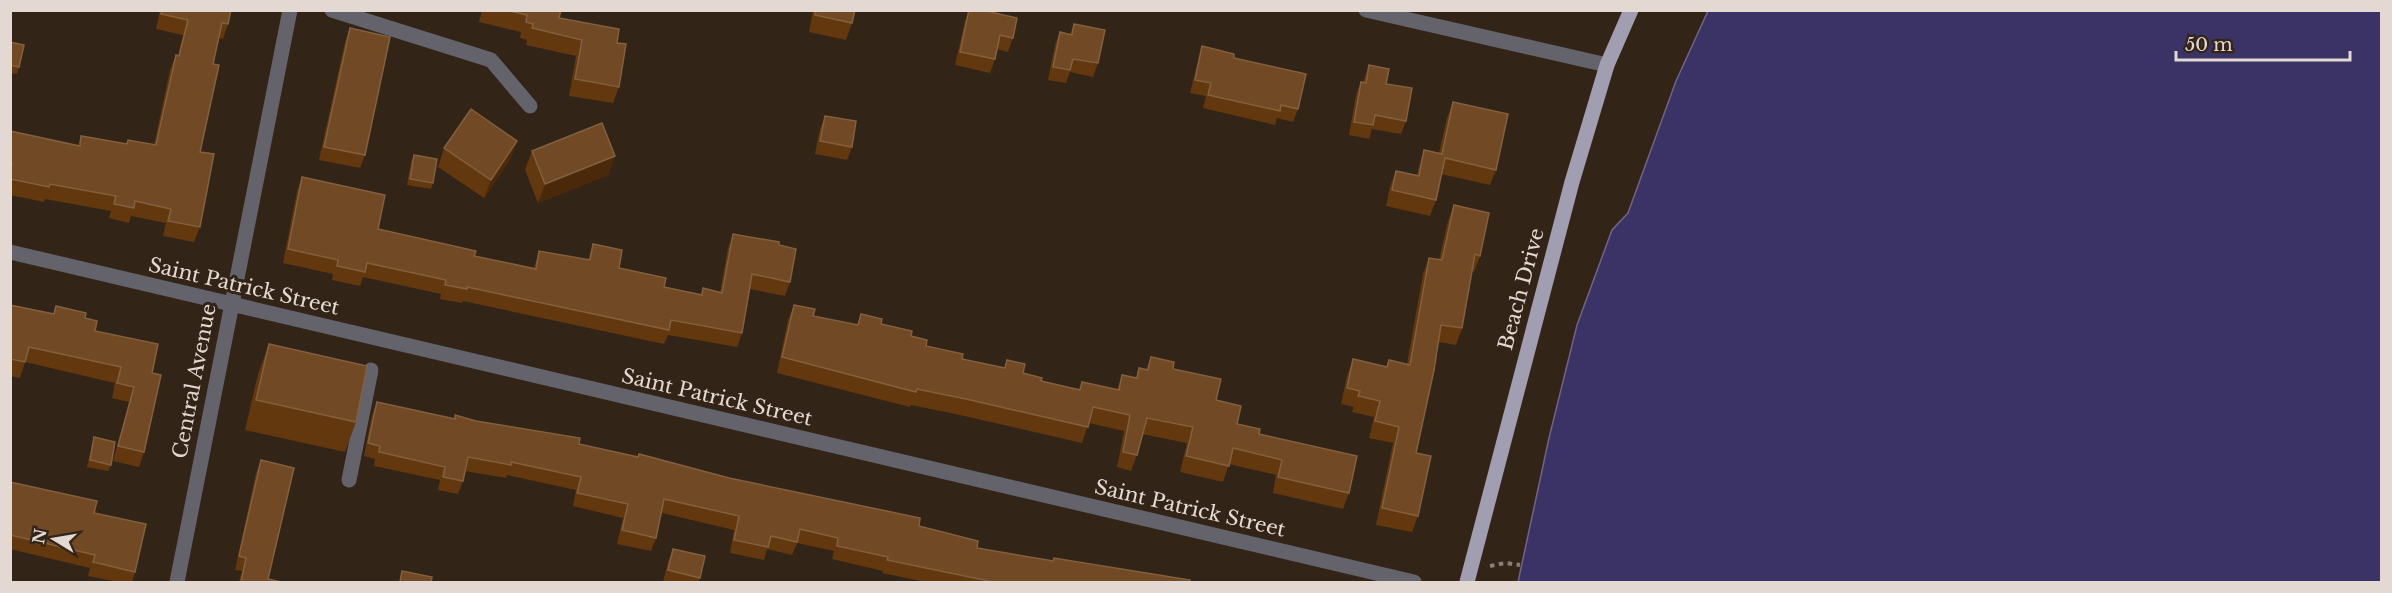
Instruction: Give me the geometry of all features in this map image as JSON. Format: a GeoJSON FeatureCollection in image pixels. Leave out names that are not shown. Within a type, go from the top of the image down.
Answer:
{"type":"FeatureCollection","features":[{"type":"Feature","properties":{"kind":"main road","name":"Beach Drive"},"geometry":{"type":"LineString","coordinates":[[1467,582],[1569,193],[1607,65],[1631,10]]}},
{"type":"Feature","properties":{"kind":"street","name":"Central Avenue"},"geometry":{"type":"LineString","coordinates":[[177,582],[290,10]]}},
{"type":"Feature","properties":{"kind":"street"},"geometry":{"type":"LineString","coordinates":[[332,10],[491,60],[530,106]]}},
{"type":"Feature","properties":{"kind":"street"},"geometry":{"type":"LineString","coordinates":[[1366,10],[1607,65]]}},
{"type":"Feature","properties":{"kind":"street","name":"Saint Patrick Street"},"geometry":{"type":"LineString","coordinates":[[10,252],[1414,582]]}},
{"type":"Feature","properties":{"kind":"street"},"geometry":{"type":"LineString","coordinates":[[349,480],[371,370]]}},
{"type":"Feature","properties":{"kind":"path"},"geometry":{"type":"LineString","coordinates":[[1505,563],[1520,565]]}},
{"type":"Feature","properties":{"kind":"shaded area"},"geometry":{"type":"Polygon","coordinates":[[[1708,11],[2381,11],[2381,582],[1518,582],[1549,438],[1577,325],[1612,230],[1628,213],[1676,81],[1708,11]]]}},
{"type":"Feature","properties":{"kind":"building"},"geometry":{"type":"Polygon","coordinates":[[[162,10],[231,10],[228,24],[222,23],[213,64],[219,65],[200,152],[214,154],[200,227],[168,221],[171,209],[135,201],[134,208],[114,204],[116,196],[10,179],[12,164],[10,164],[10,131],[80,146],[81,136],[127,144],[128,140],[156,145],[176,55],[179,56],[188,20],[161,14],[162,10]]]}},
{"type":"Feature","properties":{"kind":"building"},"geometry":{"type":"Polygon","coordinates":[[[505,10],[561,10],[559,18],[619,29],[617,43],[626,44],[619,87],[575,79],[582,40],[532,28],[533,24],[526,22],[527,15],[505,10]]]}},
{"type":"Feature","properties":{"kind":"building"},"geometry":{"type":"Polygon","coordinates":[[[816,10],[855,10],[852,23],[815,15],[816,10]]]}},
{"type":"Feature","properties":{"kind":"building"},"geometry":{"type":"Polygon","coordinates":[[[969,10],[982,10],[1017,18],[1013,38],[1000,35],[995,59],[960,52],[969,10]]]}},
{"type":"Feature","properties":{"kind":"building"},"geometry":{"type":"Polygon","coordinates":[[[1074,24],[1105,30],[1098,63],[1073,59],[1070,70],[1053,67],[1060,32],[1072,35],[1074,24]]]}},
{"type":"Feature","properties":{"kind":"building"},"geometry":{"type":"Polygon","coordinates":[[[350,28],[390,37],[365,155],[324,147],[350,28]]]}},
{"type":"Feature","properties":{"kind":"building"},"geometry":{"type":"Polygon","coordinates":[[[10,42],[24,45],[19,67],[10,65],[10,42]]]}},
{"type":"Feature","properties":{"kind":"building"},"geometry":{"type":"Polygon","coordinates":[[[1202,46],[1234,54],[1234,58],[1306,74],[1298,109],[1281,105],[1280,111],[1208,95],[1211,83],[1195,80],[1202,46]]]}},
{"type":"Feature","properties":{"kind":"building"},"geometry":{"type":"Polygon","coordinates":[[[1369,65],[1389,69],[1386,84],[1412,88],[1406,121],[1375,115],[1373,125],[1354,122],[1361,82],[1366,83],[1369,65]]]}},
{"type":"Feature","properties":{"kind":"building"},"geometry":{"type":"Polygon","coordinates":[[[1453,102],[1508,114],[1496,170],[1445,158],[1436,200],[1392,190],[1396,171],[1419,176],[1424,150],[1442,154],[1453,102]]]}},
{"type":"Feature","properties":{"kind":"building"},"geometry":{"type":"Polygon","coordinates":[[[471,109],[517,141],[491,180],[444,148],[471,109]]]}},
{"type":"Feature","properties":{"kind":"building"},"geometry":{"type":"Polygon","coordinates":[[[825,116],[856,121],[852,147],[820,141],[825,116]]]}},
{"type":"Feature","properties":{"kind":"building"},"geometry":{"type":"Polygon","coordinates":[[[602,123],[615,156],[545,184],[532,151],[602,123]]]}},
{"type":"Feature","properties":{"kind":"building"},"geometry":{"type":"Polygon","coordinates":[[[414,155],[437,159],[433,183],[410,179],[414,155]]]}},
{"type":"Feature","properties":{"kind":"building"},"geometry":{"type":"Polygon","coordinates":[[[302,177],[385,195],[378,229],[476,251],[474,256],[536,269],[539,251],[590,260],[593,244],[622,250],[619,268],[666,278],[664,287],[702,295],[703,288],[722,293],[733,234],[779,242],[779,245],[796,249],[790,282],[752,274],[742,333],[671,320],[669,330],[467,287],[467,289],[445,285],[446,280],[367,263],[365,272],[337,266],[338,260],[288,249],[302,177]]]}},
{"type":"Feature","properties":{"kind":"building"},"geometry":{"type":"Polygon","coordinates":[[[1454,205],[1489,213],[1480,256],[1475,254],[1462,328],[1441,325],[1416,453],[1431,456],[1418,516],[1382,508],[1399,427],[1375,421],[1380,401],[1358,396],[1360,391],[1347,388],[1353,359],[1387,367],[1389,360],[1410,365],[1429,258],[1442,260],[1454,205]]]}},
{"type":"Feature","properties":{"kind":"building"},"geometry":{"type":"Polygon","coordinates":[[[10,305],[54,314],[56,306],[86,313],[85,318],[97,321],[95,331],[158,344],[152,373],[161,375],[144,452],[118,446],[134,387],[117,383],[121,367],[29,347],[25,362],[10,359],[10,305]]]}},
{"type":"Feature","properties":{"kind":"building"},"geometry":{"type":"Polygon","coordinates":[[[794,305],[815,309],[813,316],[858,325],[861,314],[882,319],[881,324],[912,331],[911,336],[927,340],[926,346],[963,354],[962,359],[1005,368],[1007,360],[1025,364],[1023,373],[1042,378],[1041,381],[1080,390],[1082,382],[1119,390],[1122,375],[1137,378],[1139,368],[1148,370],[1151,357],[1174,362],[1173,369],[1221,379],[1216,400],[1241,406],[1237,424],[1260,429],[1259,434],[1357,456],[1349,493],[1278,477],[1282,460],[1233,448],[1229,466],[1186,456],[1193,427],[1147,418],[1137,455],[1123,452],[1130,415],[1093,407],[1088,427],[917,389],[916,392],[782,357],[794,305]]]}},
{"type":"Feature","properties":{"kind":"building"},"geometry":{"type":"Polygon","coordinates":[[[269,344],[367,366],[356,422],[256,400],[269,344]]]}},
{"type":"Feature","properties":{"kind":"building"},"geometry":{"type":"Polygon","coordinates":[[[377,402],[455,419],[455,415],[476,421],[580,438],[579,444],[638,457],[639,454],[729,478],[920,518],[919,526],[978,541],[977,548],[1190,580],[1189,582],[989,582],[887,560],[888,557],[837,546],[838,538],[800,529],[797,542],[771,536],[768,547],[734,540],[739,516],[664,499],[656,538],[622,530],[628,504],[577,493],[581,477],[511,462],[511,465],[468,457],[463,481],[443,477],[445,467],[379,452],[380,446],[368,443],[377,402]]]}},
{"type":"Feature","properties":{"kind":"building"},"geometry":{"type":"Polygon","coordinates":[[[94,437],[115,442],[111,465],[90,460],[94,437]]]}},
{"type":"Feature","properties":{"kind":"building"},"geometry":{"type":"Polygon","coordinates":[[[261,460],[294,468],[268,579],[281,582],[241,582],[246,558],[239,556],[261,460]]]}},
{"type":"Feature","properties":{"kind":"building"},"geometry":{"type":"Polygon","coordinates":[[[10,482],[97,501],[94,513],[146,524],[135,572],[93,562],[95,555],[10,535],[10,482]]]}},
{"type":"Feature","properties":{"kind":"building"},"geometry":{"type":"Polygon","coordinates":[[[673,549],[705,556],[700,578],[668,570],[673,549]]]}},
{"type":"Feature","properties":{"kind":"building"},"geometry":{"type":"Polygon","coordinates":[[[402,571],[432,577],[431,582],[400,582],[402,571]]]}}]}
